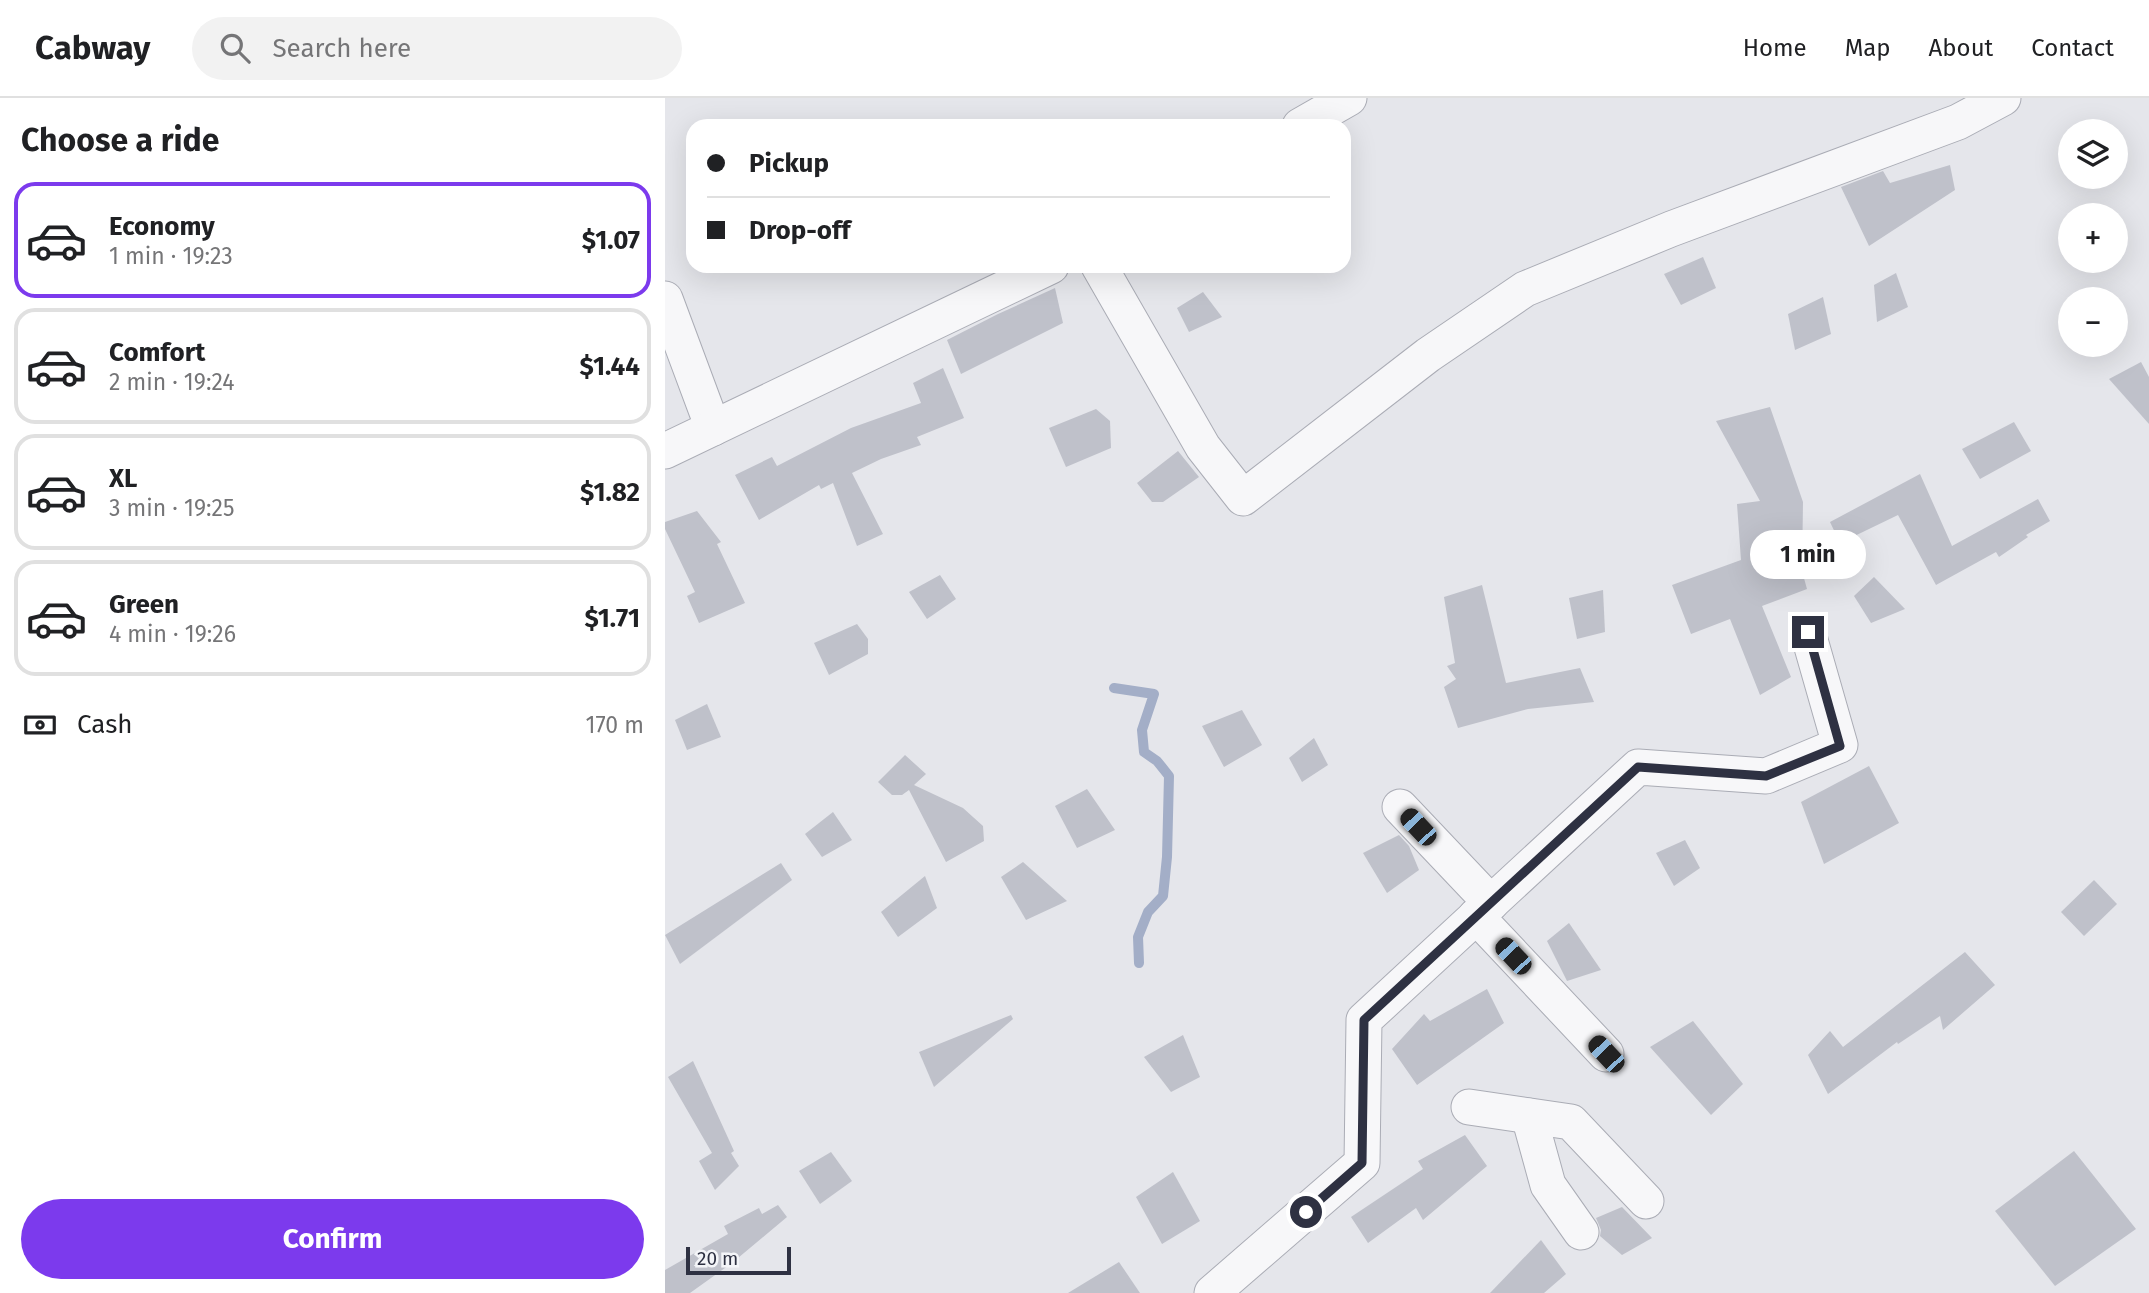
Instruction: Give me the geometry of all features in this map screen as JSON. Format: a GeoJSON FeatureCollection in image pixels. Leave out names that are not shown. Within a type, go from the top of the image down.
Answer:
{"type":"FeatureCollection","features":[{"type":"Feature","properties":{"kind":"street"},"geometry":{"type":"LineString","coordinates":[[1312,119],[1349,98]]}},
{"type":"Feature","properties":{"kind":"street"},"geometry":{"type":"LineString","coordinates":[[1103,273],[1203,447],[1243,499],[1428,355],[1525,289],[1671,229],[1958,122],[2003,98]]}},
{"type":"Feature","properties":{"kind":"street"},"geometry":{"type":"LineString","coordinates":[[665,451],[1036,273]]}},
{"type":"Feature","properties":{"kind":"street"},"geometry":{"type":"LineString","coordinates":[[665,299],[713,428]]}},
{"type":"Feature","properties":{"kind":"street"},"geometry":{"type":"LineString","coordinates":[[1212,1293],[1362,1163],[1364,1020],[1638,767],[1766,776],[1840,746],[1808,632]]}},
{"type":"Feature","properties":{"kind":"street"},"geometry":{"type":"LineString","coordinates":[[1400,807],[1483,910],[1606,1054]]}},
{"type":"Feature","properties":{"kind":"street"},"geometry":{"type":"LineString","coordinates":[[1469,1107],[1571,1122],[1646,1201]]}},
{"type":"Feature","properties":{"kind":"street"},"geometry":{"type":"LineString","coordinates":[[1529,1116],[1548,1185],[1581,1232]]}},
{"type":"Feature","properties":{"kind":"building"},"geometry":{"type":"Polygon","coordinates":[[[1950,165],[1955,190],[1869,246],[1841,187],[1883,171],[1890,183],[1950,165]]]}},
{"type":"Feature","properties":{"kind":"building"},"geometry":{"type":"Polygon","coordinates":[[[1703,257],[1716,288],[1681,305],[1664,274],[1703,257]]]}},
{"type":"Feature","properties":{"kind":"building"},"geometry":{"type":"Polygon","coordinates":[[[1896,273],[1908,307],[1877,322],[1874,285],[1896,273]]]}},
{"type":"Feature","properties":{"kind":"building"},"geometry":{"type":"Polygon","coordinates":[[[1055,288],[1063,323],[961,374],[947,340],[1055,288]]]}},
{"type":"Feature","properties":{"kind":"building"},"geometry":{"type":"Polygon","coordinates":[[[1203,292],[1222,317],[1189,332],[1177,308],[1203,292]]]}},
{"type":"Feature","properties":{"kind":"building"},"geometry":{"type":"Polygon","coordinates":[[[1823,297],[1831,334],[1795,350],[1788,314],[1823,297]]]}},
{"type":"Feature","properties":{"kind":"building"},"geometry":{"type":"Polygon","coordinates":[[[2141,362],[2149,377],[2149,424],[2109,379],[2141,362]]]}},
{"type":"Feature","properties":{"kind":"building"},"geometry":{"type":"Polygon","coordinates":[[[943,368],[964,418],[917,437],[921,445],[852,473],[883,534],[857,546],[833,483],[821,489],[819,485],[759,520],[735,475],[772,457],[777,466],[851,428],[921,403],[913,383],[943,368]]]}},
{"type":"Feature","properties":{"kind":"building"},"geometry":{"type":"Polygon","coordinates":[[[1770,407],[1803,502],[1802,571],[1807,589],[1762,606],[1791,677],[1760,695],[1730,619],[1691,634],[1672,585],[1741,560],[1737,504],[1760,501],[1716,421],[1770,407]]]}},
{"type":"Feature","properties":{"kind":"building"},"geometry":{"type":"Polygon","coordinates":[[[1096,409],[1110,421],[1111,448],[1066,467],[1049,428],[1096,409]]]}},
{"type":"Feature","properties":{"kind":"building"},"geometry":{"type":"Polygon","coordinates":[[[2014,422],[2031,451],[1980,479],[1962,449],[2014,422]]]}},
{"type":"Feature","properties":{"kind":"building"},"geometry":{"type":"Polygon","coordinates":[[[1178,451],[1199,477],[1163,502],[1152,502],[1137,483],[1178,451]]]}},
{"type":"Feature","properties":{"kind":"building"},"geometry":{"type":"Polygon","coordinates":[[[1920,474],[1952,546],[2038,499],[2050,521],[2026,535],[2028,537],[1999,557],[1996,552],[1936,585],[1898,515],[1840,543],[1830,522],[1920,474]]]}},
{"type":"Feature","properties":{"kind":"building"},"geometry":{"type":"Polygon","coordinates":[[[697,511],[721,542],[717,544],[745,603],[699,623],[687,596],[695,592],[665,529],[665,522],[697,511]]]}},
{"type":"Feature","properties":{"kind":"building"},"geometry":{"type":"Polygon","coordinates":[[[940,575],[956,599],[927,619],[909,592],[940,575]]]}},
{"type":"Feature","properties":{"kind":"building"},"geometry":{"type":"Polygon","coordinates":[[[1874,577],[1905,609],[1871,623],[1854,596],[1874,577]]]}},
{"type":"Feature","properties":{"kind":"building"},"geometry":{"type":"Polygon","coordinates":[[[1482,585],[1506,683],[1580,668],[1594,702],[1528,709],[1458,728],[1444,687],[1456,679],[1447,666],[1455,663],[1444,597],[1482,585]]]}},
{"type":"Feature","properties":{"kind":"building"},"geometry":{"type":"Polygon","coordinates":[[[1603,590],[1605,632],[1577,639],[1569,598],[1603,590]]]}},
{"type":"Feature","properties":{"kind":"building"},"geometry":{"type":"Polygon","coordinates":[[[857,624],[868,639],[868,654],[829,675],[814,643],[857,624]]]}},
{"type":"Feature","properties":{"kind":"building"},"geometry":{"type":"Polygon","coordinates":[[[707,704],[721,737],[687,750],[675,720],[707,704]]]}},
{"type":"Feature","properties":{"kind":"building"},"geometry":{"type":"Polygon","coordinates":[[[1242,710],[1262,745],[1224,767],[1202,726],[1242,710]]]}},
{"type":"Feature","properties":{"kind":"building"},"geometry":{"type":"Polygon","coordinates":[[[1314,738],[1328,765],[1302,782],[1289,758],[1314,738]]]}},
{"type":"Feature","properties":{"kind":"building"},"geometry":{"type":"Polygon","coordinates":[[[905,755],[926,774],[914,785],[963,808],[983,826],[984,841],[946,862],[909,790],[902,795],[892,795],[878,782],[905,755]]]}},
{"type":"Feature","properties":{"kind":"building"},"geometry":{"type":"Polygon","coordinates":[[[1869,766],[1899,823],[1824,864],[1801,802],[1869,766]]]}},
{"type":"Feature","properties":{"kind":"building"},"geometry":{"type":"Polygon","coordinates":[[[1087,789],[1115,830],[1077,848],[1055,806],[1087,789]]]}},
{"type":"Feature","properties":{"kind":"building"},"geometry":{"type":"Polygon","coordinates":[[[833,812],[852,840],[822,857],[805,834],[833,812]]]}},
{"type":"Feature","properties":{"kind":"building"},"geometry":{"type":"Polygon","coordinates":[[[1399,835],[1409,846],[1419,870],[1387,893],[1363,853],[1399,835]]]}},
{"type":"Feature","properties":{"kind":"building"},"geometry":{"type":"Polygon","coordinates":[[[1685,840],[1700,868],[1674,886],[1656,853],[1685,840]]]}},
{"type":"Feature","properties":{"kind":"building"},"geometry":{"type":"Polygon","coordinates":[[[1023,862],[1067,901],[1026,920],[1001,877],[1023,862]]]}},
{"type":"Feature","properties":{"kind":"building"},"geometry":{"type":"Polygon","coordinates":[[[781,863],[792,880],[680,964],[665,935],[781,863]]]}},
{"type":"Feature","properties":{"kind":"building"},"geometry":{"type":"Polygon","coordinates":[[[925,876],[937,908],[898,937],[881,912],[925,876]]]}},
{"type":"Feature","properties":{"kind":"building"},"geometry":{"type":"Polygon","coordinates":[[[2094,880],[2117,904],[2084,936],[2061,912],[2094,880]]]}},
{"type":"Feature","properties":{"kind":"building"},"geometry":{"type":"Polygon","coordinates":[[[1569,923],[1601,970],[1567,981],[1547,941],[1569,923]]]}},
{"type":"Feature","properties":{"kind":"building"},"geometry":{"type":"Polygon","coordinates":[[[1965,952],[1995,985],[1943,1030],[1940,1016],[1898,1044],[1897,1042],[1828,1094],[1808,1055],[1830,1031],[1843,1047],[1965,952]]]}},
{"type":"Feature","properties":{"kind":"building"},"geometry":{"type":"Polygon","coordinates":[[[1487,989],[1504,1023],[1417,1085],[1392,1049],[1424,1014],[1430,1021],[1487,989]]]}},
{"type":"Feature","properties":{"kind":"building"},"geometry":{"type":"Polygon","coordinates":[[[1011,1015],[1013,1019],[934,1087],[919,1052],[1011,1015]]]}},
{"type":"Feature","properties":{"kind":"building"},"geometry":{"type":"Polygon","coordinates":[[[1693,1021],[1743,1084],[1711,1115],[1650,1047],[1693,1021]]]}},
{"type":"Feature","properties":{"kind":"building"},"geometry":{"type":"Polygon","coordinates":[[[1183,1035],[1200,1077],[1171,1092],[1144,1057],[1183,1035]]]}},
{"type":"Feature","properties":{"kind":"building"},"geometry":{"type":"Polygon","coordinates":[[[693,1061],[734,1151],[731,1153],[739,1166],[715,1190],[699,1161],[712,1153],[668,1077],[693,1061]]]}},
{"type":"Feature","properties":{"kind":"building"},"geometry":{"type":"Polygon","coordinates":[[[1465,1135],[1487,1166],[1423,1220],[1416,1208],[1368,1243],[1351,1217],[1423,1169],[1418,1161],[1465,1135]]]}},
{"type":"Feature","properties":{"kind":"building"},"geometry":{"type":"Polygon","coordinates":[[[2074,1151],[2136,1229],[2055,1286],[1995,1211],[2074,1151]]]}},
{"type":"Feature","properties":{"kind":"building"},"geometry":{"type":"Polygon","coordinates":[[[831,1152],[852,1181],[820,1204],[799,1171],[831,1152]]]}},
{"type":"Feature","properties":{"kind":"building"},"geometry":{"type":"Polygon","coordinates":[[[1173,1172],[1200,1221],[1162,1244],[1136,1197],[1173,1172]]]}},
{"type":"Feature","properties":{"kind":"building"},"geometry":{"type":"Polygon","coordinates":[[[778,1205],[787,1217],[732,1263],[690,1293],[665,1293],[665,1270],[728,1234],[724,1226],[759,1208],[762,1214],[778,1205]]]}},
{"type":"Feature","properties":{"kind":"building"},"geometry":{"type":"Polygon","coordinates":[[[1622,1207],[1652,1238],[1622,1255],[1600,1236],[1601,1230],[1596,1218],[1622,1207]]]}},
{"type":"Feature","properties":{"kind":"building"},"geometry":{"type":"Polygon","coordinates":[[[1541,1240],[1566,1274],[1544,1293],[1490,1293],[1541,1240]]]}},
{"type":"Feature","properties":{"kind":"building"},"geometry":{"type":"Polygon","coordinates":[[[1119,1262],[1140,1293],[1068,1293],[1119,1262]]]}},
{"type":"Feature","properties":{"kind":"waterway"},"geometry":{"type":"LineString","coordinates":[[1114,688],[1154,694],[1142,730],[1144,752],[1157,761],[1169,776],[1163,896],[1148,912],[1138,937],[1139,963]]}},
{"type":"Feature","properties":{"kind":"route"},"geometry":{"type":"LineString","coordinates":[[1306,1212],[1362,1163],[1364,1020],[1638,767],[1766,776],[1840,746],[1808,632]]}}]}
